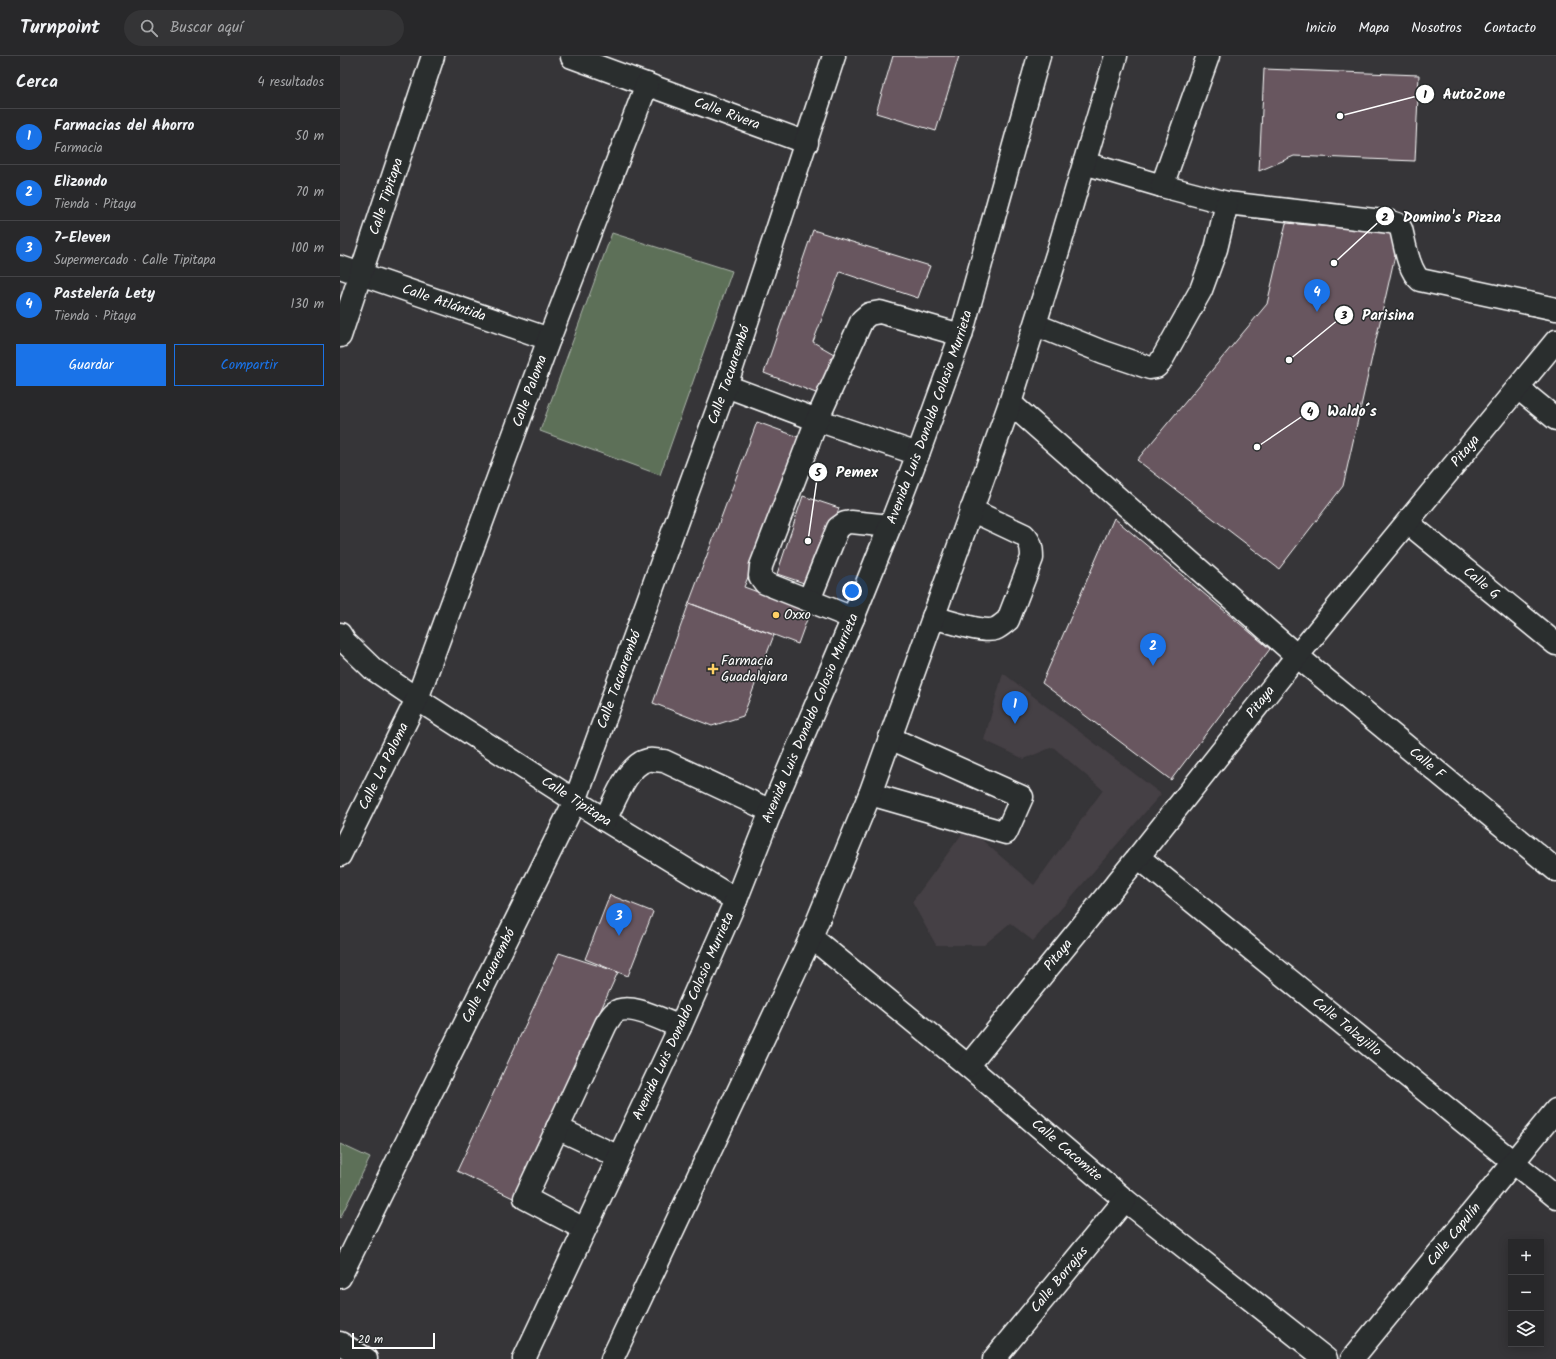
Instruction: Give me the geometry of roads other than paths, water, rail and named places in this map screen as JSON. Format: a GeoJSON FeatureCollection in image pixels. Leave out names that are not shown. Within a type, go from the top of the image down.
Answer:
{"type":"FeatureCollection","features":[{"type":"Feature","properties":{"kind":"street","name":"Calle Tipitapa"},"geometry":{"type":"LineString","coordinates":[[340,336],[433,56]]}},
{"type":"Feature","properties":{"kind":"street","name":"Calle Rivera"},"geometry":{"type":"LineString","coordinates":[[572,56],[807,143]]}},
{"type":"Feature","properties":{"kind":"street","name":"Calle Tacuarembó"},"geometry":{"type":"LineString","coordinates":[[340,1277],[575,801],[726,386],[807,143],[834,56]]}},
{"type":"Feature","properties":{"kind":"street","name":"Avenida Luis Donaldo Colosio Murrieta"},"geometry":{"type":"LineString","coordinates":[[524,1359],[680,1027],[736,900],[771,811],[853,618],[890,526],[961,335],[1039,56]]}},
{"type":"Feature","properties":{"kind":"street"},"geometry":{"type":"LineString","coordinates":[[612,1359],[811,937],[870,794],[1036,325],[1116,56]]}},
{"type":"Feature","properties":{"kind":"street"},"geometry":{"type":"LineString","coordinates":[[1162,186],[1208,56]]}},
{"type":"Feature","properties":{"kind":"street","name":"Calle Paloma"},"geometry":{"type":"LineString","coordinates":[[417,699],[549,339],[647,84]]}},
{"type":"Feature","properties":{"kind":"street"},"geometry":{"type":"LineString","coordinates":[[1084,164],[1227,203],[1391,222],[1397,224],[1401,229],[1412,270],[1415,276],[1420,280],[1556,309]]}},
{"type":"Feature","properties":{"kind":"street"},"geometry":{"type":"LineString","coordinates":[[1036,325],[1102,352],[1150,368],[1156,367],[1160,363],[1201,290],[1216,249],[1227,203]]}},
{"type":"Feature","properties":{"kind":"street","name":"Calle Atlántida"},"geometry":{"type":"LineString","coordinates":[[340,267],[549,339]]}},
{"type":"Feature","properties":{"kind":"street"},"geometry":{"type":"LineString","coordinates":[[853,618],[765,583],[760,576],[761,566],[817,420],[862,320],[869,314],[880,312],[961,335]]}},
{"type":"Feature","properties":{"kind":"street","name":"Pitaya"},"geometry":{"type":"LineString","coordinates":[[968,1066],[1138,857],[1297,656],[1408,523],[1556,341]]}},
{"type":"Feature","properties":{"kind":"street"},"geometry":{"type":"LineString","coordinates":[[726,386],[817,420],[918,454]]}},
{"type":"Feature","properties":{"kind":"street"},"geometry":{"type":"LineString","coordinates":[[1518,388],[1556,419]]}},
{"type":"Feature","properties":{"kind":"street","name":"Calle F"},"geometry":{"type":"LineString","coordinates":[[1010,402],[1297,656],[1556,870]]}},
{"type":"Feature","properties":{"kind":"street"},"geometry":{"type":"LineString","coordinates":[[933,617],[984,630],[1002,626],[1008,620],[1032,558],[1032,547],[1024,535],[971,510]]}},
{"type":"Feature","properties":{"kind":"street"},"geometry":{"type":"LineString","coordinates":[[809,600],[838,528],[845,523],[851,522],[890,526]]}},
{"type":"Feature","properties":{"kind":"street","name":"Calle G"},"geometry":{"type":"LineString","coordinates":[[1408,523],[1556,644]]}},
{"type":"Feature","properties":{"kind":"street","name":"Calle Tipitapa"},"geometry":{"type":"LineString","coordinates":[[340,634],[345,642],[373,669],[417,699],[605,820],[736,900]]}},
{"type":"Feature","properties":{"kind":"street","name":"Calle La Paloma"},"geometry":{"type":"LineString","coordinates":[[340,855],[417,699]]}},
{"type":"Feature","properties":{"kind":"street"},"geometry":{"type":"LineString","coordinates":[[870,794],[1006,833],[1022,797],[890,738]]}},
{"type":"Feature","properties":{"kind":"street"},"geometry":{"type":"LineString","coordinates":[[605,820],[626,778],[635,766],[648,760],[664,761],[771,811]]}},
{"type":"Feature","properties":{"kind":"street","name":"Calle Talzajillo"},"geometry":{"type":"LineString","coordinates":[[1138,857],[1556,1197]]}},
{"type":"Feature","properties":{"kind":"street","name":"Calle Cacomite"},"geometry":{"type":"LineString","coordinates":[[811,937],[968,1066],[1125,1200],[1326,1359]]}},
{"type":"Feature","properties":{"kind":"street"},"geometry":{"type":"LineString","coordinates":[[584,1229],[525,1198],[606,1024],[614,1013],[627,1009],[640,1010],[680,1027]]}},
{"type":"Feature","properties":{"kind":"street","name":"Calle Capulín"},"geometry":{"type":"LineString","coordinates":[[1352,1359],[1556,1110]]}},
{"type":"Feature","properties":{"kind":"street"},"geometry":{"type":"LineString","coordinates":[[557,1128],[618,1157]]}},
{"type":"Feature","properties":{"kind":"street","name":"Calle Borrajas"},"geometry":{"type":"LineString","coordinates":[[994,1359],[1125,1200]]}},
{"type":"Feature","properties":{"kind":"street"},"geometry":{"type":"LineString","coordinates":[[340,1343],[366,1359]]}},
{"type":"Feature","properties":{"kind":"place","name":"AutoZone"},"geometry":{"type":"Point","coordinates":[1340,116]}},
{"type":"Feature","properties":{"kind":"place","name":"Domino's Pizza"},"geometry":{"type":"Point","coordinates":[1334,263]}},
{"type":"Feature","properties":{"kind":"place","name":"Pastelería Lety"},"geometry":{"type":"Point","coordinates":[1317,312]}},
{"type":"Feature","properties":{"kind":"place","name":"Parisina"},"geometry":{"type":"Point","coordinates":[1289,360]}},
{"type":"Feature","properties":{"kind":"place","name":"Waldo´s"},"geometry":{"type":"Point","coordinates":[1257,447]}},
{"type":"Feature","properties":{"kind":"place","name":"Pemex"},"geometry":{"type":"Point","coordinates":[808,541]}},
{"type":"Feature","properties":{"kind":"place","name":"Oxxo"},"geometry":{"type":"Point","coordinates":[776,615]}},
{"type":"Feature","properties":{"kind":"place","name":"Elizondo"},"geometry":{"type":"Point","coordinates":[1153,666]}},
{"type":"Feature","properties":{"kind":"place","name":"Farmacia Guadalajara"},"geometry":{"type":"Point","coordinates":[713,669]}},
{"type":"Feature","properties":{"kind":"place","name":"Farmacias del Ahorro"},"geometry":{"type":"Point","coordinates":[1015,724]}},
{"type":"Feature","properties":{"kind":"place","name":"7-Eleven"},"geometry":{"type":"Point","coordinates":[619,936]}}]}
